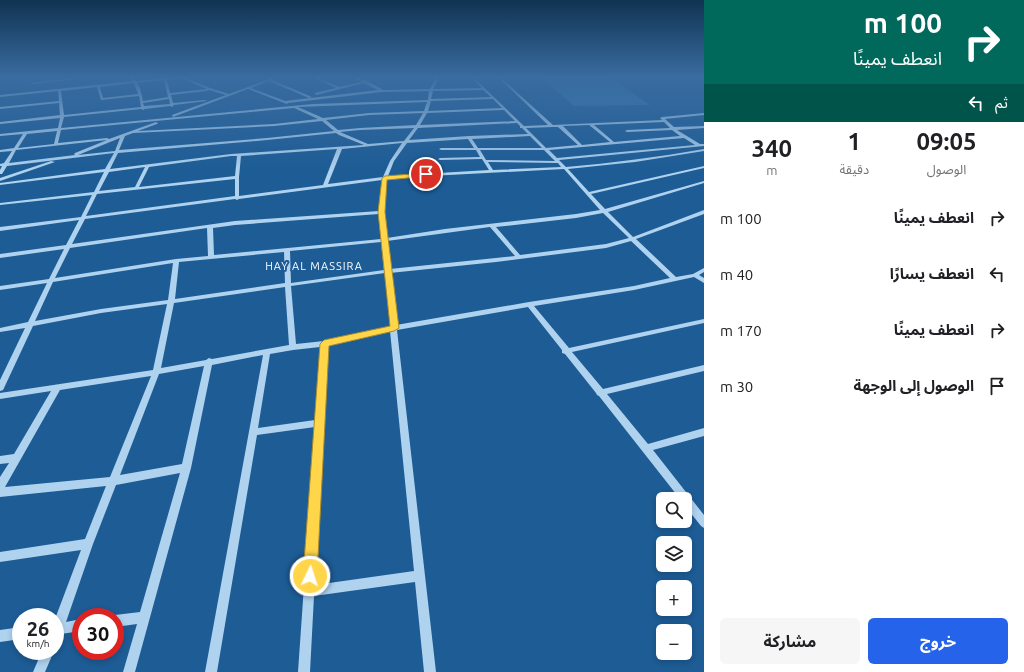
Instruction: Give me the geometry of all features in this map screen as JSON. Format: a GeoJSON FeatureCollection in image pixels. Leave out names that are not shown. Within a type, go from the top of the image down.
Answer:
{"type":"FeatureCollection","features":[{"type":"Feature","properties":{"kind":"street"},"geometry":{"type":"LineString","coordinates":[[56,144],[62,117],[61,108]]}},
{"type":"Feature","properties":{"kind":"street"},"geometry":{"type":"LineString","coordinates":[[0,123],[149,108]]}},
{"type":"Feature","properties":{"kind":"street"},"geometry":{"type":"LineString","coordinates":[[0,180],[193,108]]}},
{"type":"Feature","properties":{"kind":"street"},"geometry":{"type":"LineString","coordinates":[[0,135],[60,128],[281,108]]}},
{"type":"Feature","properties":{"kind":"street"},"geometry":{"type":"LineString","coordinates":[[299,108],[322,119],[335,131],[370,145]]}},
{"type":"Feature","properties":{"kind":"street"},"geometry":{"type":"LineString","coordinates":[[355,108],[359,115]]}},
{"type":"Feature","properties":{"kind":"street"},"geometry":{"type":"LineString","coordinates":[[427,108],[418,125],[393,160],[385,178],[381,212],[430,672]]}},
{"type":"Feature","properties":{"kind":"street"},"geometry":{"type":"LineString","coordinates":[[533,108],[552,126]]}},
{"type":"Feature","properties":{"kind":"street"},"geometry":{"type":"LineString","coordinates":[[130,132],[267,126],[359,115],[505,109],[530,136],[565,168],[604,211],[675,280]]}},
{"type":"Feature","properties":{"kind":"street"},"geometry":{"type":"LineString","coordinates":[[663,121],[661,119],[664,117],[704,114]]}},
{"type":"Feature","properties":{"kind":"street"},"geometry":{"type":"LineString","coordinates":[[522,127],[663,121],[684,138],[703,147]]}},
{"type":"Feature","properties":{"kind":"street"},"geometry":{"type":"LineString","coordinates":[[0,165],[117,151],[267,139],[335,131],[418,125],[517,122]]}},
{"type":"Feature","properties":{"kind":"street"},"geometry":{"type":"LineString","coordinates":[[616,123],[641,141]]}},
{"type":"Feature","properties":{"kind":"street"},"geometry":{"type":"LineString","coordinates":[[590,124],[613,143]]}},
{"type":"Feature","properties":{"kind":"street"},"geometry":{"type":"LineString","coordinates":[[558,125],[581,146]]}},
{"type":"Feature","properties":{"kind":"street"},"geometry":{"type":"LineString","coordinates":[[627,131],[704,127]]}},
{"type":"Feature","properties":{"kind":"street"},"geometry":{"type":"LineString","coordinates":[[0,173],[26,132]]}},
{"type":"Feature","properties":{"kind":"street"},"geometry":{"type":"LineString","coordinates":[[0,388],[51,280],[108,170],[124,135]]}},
{"type":"Feature","properties":{"kind":"street"},"geometry":{"type":"LineString","coordinates":[[0,184],[239,155],[340,148],[407,141],[469,137],[530,136]]}},
{"type":"Feature","properties":{"kind":"street"},"geometry":{"type":"LineString","coordinates":[[469,137],[492,172]]}},
{"type":"Feature","properties":{"kind":"street"},"geometry":{"type":"LineString","coordinates":[[0,151],[116,138]]}},
{"type":"Feature","properties":{"kind":"street"},"geometry":{"type":"LineString","coordinates":[[441,149],[544,149],[684,138]]}},
{"type":"Feature","properties":{"kind":"street"},"geometry":{"type":"LineString","coordinates":[[440,159],[556,160],[703,147]]}},
{"type":"Feature","properties":{"kind":"street"},"geometry":{"type":"LineString","coordinates":[[0,229],[237,199],[385,178],[426,174],[565,168],[654,159],[703,147]]}},
{"type":"Feature","properties":{"kind":"street"},"geometry":{"type":"LineString","coordinates":[[325,186],[340,148]]}},
{"type":"Feature","properties":{"kind":"street"},"geometry":{"type":"LineString","coordinates":[[237,199],[239,155]]}},
{"type":"Feature","properties":{"kind":"street"},"geometry":{"type":"LineString","coordinates":[[136,189],[148,165]]}},
{"type":"Feature","properties":{"kind":"street"},"geometry":{"type":"LineString","coordinates":[[589,193],[704,167]]}},
{"type":"Feature","properties":{"kind":"street"},"geometry":{"type":"LineString","coordinates":[[0,204],[237,177]]}},
{"type":"Feature","properties":{"kind":"street"},"geometry":{"type":"LineString","coordinates":[[0,288],[176,261],[384,240],[445,231],[555,219],[604,211],[704,182]]}},
{"type":"Feature","properties":{"kind":"street"},"geometry":{"type":"LineString","coordinates":[[0,256],[210,227],[290,218],[381,212]]}},
{"type":"Feature","properties":{"kind":"street"},"geometry":{"type":"LineString","coordinates":[[0,330],[101,311],[171,301],[388,271],[606,246],[633,239],[668,227],[704,212]]}},
{"type":"Feature","properties":{"kind":"street"},"geometry":{"type":"LineString","coordinates":[[492,226],[519,257]]}},
{"type":"Feature","properties":{"kind":"street"},"geometry":{"type":"LineString","coordinates":[[210,227],[211,257]]}},
{"type":"Feature","properties":{"kind":"street"},"geometry":{"type":"LineString","coordinates":[[287,249],[288,286],[293,347]]}},
{"type":"Feature","properties":{"kind":"street"},"geometry":{"type":"LineString","coordinates":[[64,609],[88,544],[156,372],[171,301],[176,261]]}},
{"type":"Feature","properties":{"kind":"street"},"geometry":{"type":"LineString","coordinates":[[0,396],[156,372],[209,361],[293,347],[324,344],[394,328],[529,304],[634,288],[695,275],[704,270]]}},
{"type":"Feature","properties":{"kind":"street"},"geometry":{"type":"LineString","coordinates":[[695,275],[704,281]]}},
{"type":"Feature","properties":{"kind":"street"},"geometry":{"type":"LineString","coordinates":[[529,304],[646,448],[704,523]]}},
{"type":"Feature","properties":{"kind":"street"},"geometry":{"type":"LineString","coordinates":[[566,351],[704,321]]}},
{"type":"Feature","properties":{"kind":"street"},"geometry":{"type":"LineString","coordinates":[[304,672],[324,344]]}},
{"type":"Feature","properties":{"kind":"street"},"geometry":{"type":"LineString","coordinates":[[211,672],[268,352]]}},
{"type":"Feature","properties":{"kind":"street"},"geometry":{"type":"LineString","coordinates":[[129,672],[186,468],[209,361]]}},
{"type":"Feature","properties":{"kind":"street"},"geometry":{"type":"LineString","coordinates":[[600,393],[704,368]]}},
{"type":"Feature","properties":{"kind":"street"},"geometry":{"type":"LineString","coordinates":[[0,486],[58,387]]}},
{"type":"Feature","properties":{"kind":"street"},"geometry":{"type":"LineString","coordinates":[[253,432],[319,423]]}},
{"type":"Feature","properties":{"kind":"street"},"geometry":{"type":"LineString","coordinates":[[646,448],[704,432]]}},
{"type":"Feature","properties":{"kind":"street"},"geometry":{"type":"LineString","coordinates":[[0,460],[17,458]]}},
{"type":"Feature","properties":{"kind":"street"},"geometry":{"type":"LineString","coordinates":[[0,492],[113,481],[186,468]]}},
{"type":"Feature","properties":{"kind":"street"},"geometry":{"type":"LineString","coordinates":[[0,557],[88,544]]}},
{"type":"Feature","properties":{"kind":"street"},"geometry":{"type":"LineString","coordinates":[[309,591],[419,576]]}},
{"type":"Feature","properties":{"kind":"street"},"geometry":{"type":"LineString","coordinates":[[124,620],[144,617]]}},
{"type":"Feature","properties":{"kind":"street"},"geometry":{"type":"LineString","coordinates":[[0,636],[12,634]]}},
{"type":"Feature","properties":{"kind":"street"},"geometry":{"type":"LineString","coordinates":[[39,672],[44,660]]}},
{"type":"Feature","properties":{"kind":"district","name":"HAY AL MASSIRA"},"geometry":{"type":"Point","coordinates":[314,266]}},
{"type":"Feature","properties":{"kind":"route"},"geometry":{"type":"LineString","coordinates":[[310,576],[324,344],[394,328],[381,212],[385,178],[426,174]]}}]}
